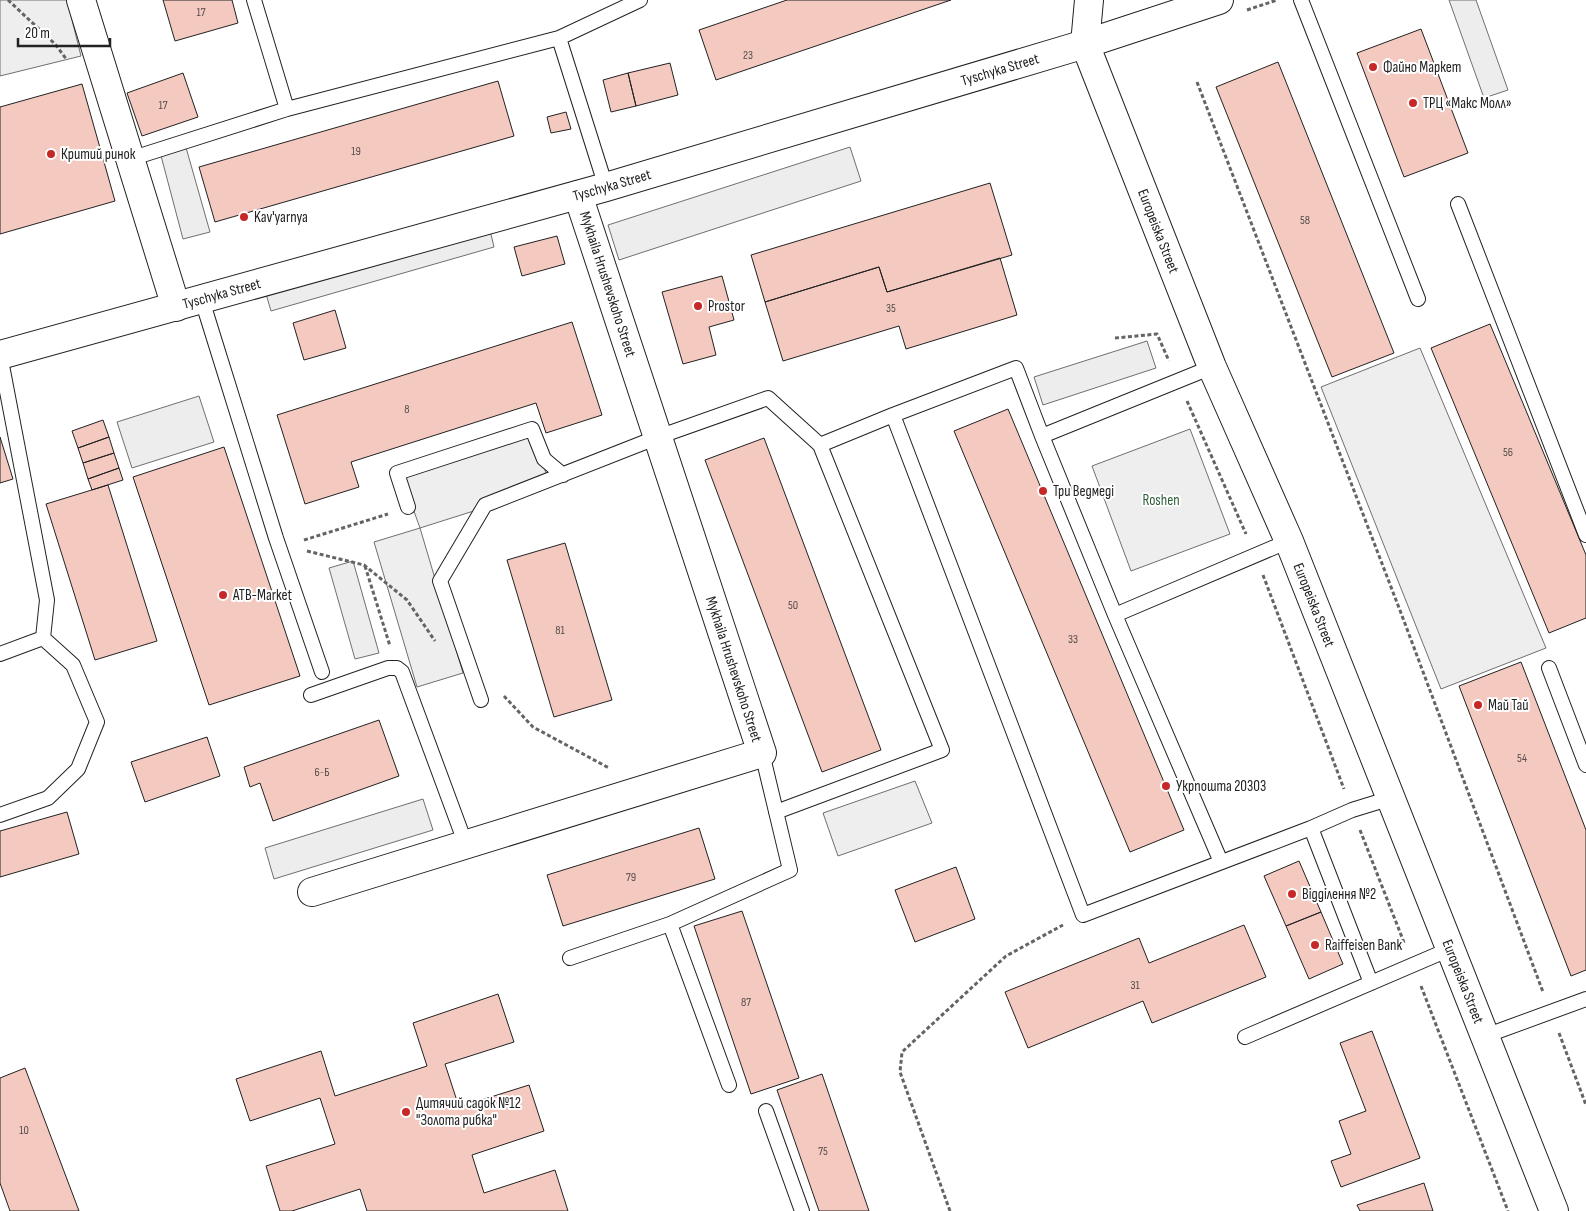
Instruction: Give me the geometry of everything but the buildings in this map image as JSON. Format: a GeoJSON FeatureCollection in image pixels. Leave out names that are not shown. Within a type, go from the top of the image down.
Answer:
{"type":"FeatureCollection","features":[{"type":"Feature","properties":{"kind":"main road"},"geometry":{"type":"LineString","coordinates":[[82,0],[176,307]]}},
{"type":"Feature","properties":{"kind":"main road","name":"Europeiska Street"},"geometry":{"type":"LineString","coordinates":[[1089,0],[1085,44],[1212,367],[1289,541],[1554,1211]]}},
{"type":"Feature","properties":{"kind":"main road","name":"Tyschyka Street"},"geometry":{"type":"LineString","coordinates":[[0,355],[606,187],[1085,44],[1219,0]]}},
{"type":"Feature","properties":{"kind":"main road","name":"Mykhaila Hrushevskoho Street"},"geometry":{"type":"LineString","coordinates":[[312,892],[762,753],[578,195]]}},
{"type":"Feature","properties":{"kind":"lane"},"geometry":{"type":"LineString","coordinates":[[254,0],[287,109]]}},
{"type":"Feature","properties":{"kind":"lane"},"geometry":{"type":"LineString","coordinates":[[130,159],[287,109],[559,38],[640,0]]}},
{"type":"Feature","properties":{"kind":"lane"},"geometry":{"type":"LineString","coordinates":[[1301,0],[1418,299]]}},
{"type":"Feature","properties":{"kind":"lane"},"geometry":{"type":"LineString","coordinates":[[559,38],[606,187]]}},
{"type":"Feature","properties":{"kind":"lane"},"geometry":{"type":"LineString","coordinates":[[1458,204],[1586,535]]}},
{"type":"Feature","properties":{"kind":"lane"},"geometry":{"type":"LineString","coordinates":[[202,300],[276,538],[322,672]]}},
{"type":"Feature","properties":{"kind":"lane"},"geometry":{"type":"LineString","coordinates":[[0,355],[47,600],[43,638]]}},
{"type":"Feature","properties":{"kind":"lane"},"geometry":{"type":"LineString","coordinates":[[1042,436],[1212,367]]}},
{"type":"Feature","properties":{"kind":"lane"},"geometry":{"type":"LineString","coordinates":[[820,445],[1016,368],[1114,615],[1222,862]]}},
{"type":"Feature","properties":{"kind":"lane"},"geometry":{"type":"LineString","coordinates":[[481,700],[440,581],[485,505],[658,437],[768,398],[820,445],[942,750],[776,812]]}},
{"type":"Feature","properties":{"kind":"lane"},"geometry":{"type":"LineString","coordinates":[[893,415],[1083,915],[1312,828],[1352,810],[1391,798]]}},
{"type":"Feature","properties":{"kind":"lane"},"geometry":{"type":"LineString","coordinates":[[408,507],[397,473],[532,429],[544,459],[563,475]]}},
{"type":"Feature","properties":{"kind":"lane"},"geometry":{"type":"LineString","coordinates":[[1114,615],[1289,541]]}},
{"type":"Feature","properties":{"kind":"lane"},"geometry":{"type":"LineString","coordinates":[[0,654],[43,638]]}},
{"type":"Feature","properties":{"kind":"lane"},"geometry":{"type":"LineString","coordinates":[[0,815],[48,798],[78,769],[97,722],[73,666],[43,638]]}},
{"type":"Feature","properties":{"kind":"lane"},"geometry":{"type":"LineString","coordinates":[[311,695],[388,668],[397,668],[402,672],[466,844]]}},
{"type":"Feature","properties":{"kind":"lane"},"geometry":{"type":"LineString","coordinates":[[1549,668],[1586,765]]}},
{"type":"Feature","properties":{"kind":"lane"},"geometry":{"type":"LineString","coordinates":[[570,958],[670,924],[790,870],[762,753]]}},
{"type":"Feature","properties":{"kind":"lane"},"geometry":{"type":"LineString","coordinates":[[1312,828],[1371,983]]}},
{"type":"Feature","properties":{"kind":"lane"},"geometry":{"type":"LineString","coordinates":[[670,924],[728,1085]]}},
{"type":"Feature","properties":{"kind":"lane"},"geometry":{"type":"LineString","coordinates":[[1246,1037],[1450,950]]}},
{"type":"Feature","properties":{"kind":"lane"},"geometry":{"type":"LineString","coordinates":[[1485,1036],[1586,999]]}},
{"type":"Feature","properties":{"kind":"lane"},"geometry":{"type":"LineString","coordinates":[[766,1111],[802,1211]]}},
{"type":"Feature","properties":{"kind":"path"},"geometry":{"type":"LineString","coordinates":[[8,0],[55,44],[72,67]]}},
{"type":"Feature","properties":{"kind":"path"},"geometry":{"type":"LineString","coordinates":[[1197,82],[1402,613],[1586,1105]]}},
{"type":"Feature","properties":{"kind":"path"},"geometry":{"type":"LineString","coordinates":[[1115,338],[1157,334],[1179,382],[1255,554],[1508,1211]]}},
{"type":"Feature","properties":{"kind":"path"},"geometry":{"type":"LineString","coordinates":[[304,540],[408,507]]}},
{"type":"Feature","properties":{"kind":"path"},"geometry":{"type":"LineString","coordinates":[[364,565],[397,668]]}},
{"type":"Feature","properties":{"kind":"path"},"geometry":{"type":"LineString","coordinates":[[950,1211],[900,1072],[902,1052],[1006,956],[1083,915]]}},
{"type":"Feature","properties":{"kind":"green space"},"geometry":{"type":"Polygon","coordinates":[[[0,0],[67,0],[81,56],[0,76],[0,0]]]}},
{"type":"Feature","properties":{"kind":"green space"},"geometry":{"type":"Polygon","coordinates":[[[1420,348],[1546,648],[1441,689],[1321,387],[1420,348]]]}},
{"type":"Feature","properties":{"kind":"green space","name":"Roshen"},"geometry":{"type":"Polygon","coordinates":[[[1190,429],[1230,534],[1131,571],[1092,466],[1190,429]]]}},
{"type":"Feature","properties":{"kind":"green space"},"geometry":{"type":"Polygon","coordinates":[[[530,432],[548,478],[480,509],[420,528],[401,475],[530,432]]]}},
{"type":"Feature","properties":{"kind":"green space"},"geometry":{"type":"Polygon","coordinates":[[[420,528],[463,673],[417,687],[374,542],[420,528]]]}},
{"type":"Feature","properties":{"kind":"green space"},"geometry":{"type":"Polygon","coordinates":[[[915,781],[932,823],[838,856],[823,813],[915,781]]]}},
{"type":"Feature","properties":{"kind":"shaded area"},"geometry":{"type":"Polygon","coordinates":[[[1449,0],[1476,0],[1508,90],[1484,98],[1449,0]]]}},
{"type":"Feature","properties":{"kind":"shaded area"},"geometry":{"type":"Polygon","coordinates":[[[185,144],[210,232],[183,239],[160,152],[185,144]]]}},
{"type":"Feature","properties":{"kind":"shaded area"},"geometry":{"type":"Polygon","coordinates":[[[850,147],[861,181],[619,260],[608,225],[850,147]]]}},
{"type":"Feature","properties":{"kind":"shaded area"},"geometry":{"type":"Polygon","coordinates":[[[489,226],[494,247],[271,311],[264,287],[489,226]]]}},
{"type":"Feature","properties":{"kind":"shaded area"},"geometry":{"type":"Polygon","coordinates":[[[1147,341],[1156,368],[1043,405],[1034,377],[1147,341]]]}},
{"type":"Feature","properties":{"kind":"shaded area"},"geometry":{"type":"Polygon","coordinates":[[[199,396],[214,442],[132,468],[117,422],[199,396]]]}},
{"type":"Feature","properties":{"kind":"shaded area"},"geometry":{"type":"Polygon","coordinates":[[[353,561],[379,653],[355,659],[329,568],[353,561]]]}},
{"type":"Feature","properties":{"kind":"shaded area"},"geometry":{"type":"Polygon","coordinates":[[[423,799],[433,830],[274,879],[265,848],[423,799]]]}},
{"type":"Feature","properties":{"kind":"place","name":"Файно Маркет"},"geometry":{"type":"Point","coordinates":[1373,67]}},
{"type":"Feature","properties":{"kind":"place","name":"ТРЦ «Макс Молл»"},"geometry":{"type":"Point","coordinates":[1413,103]}},
{"type":"Feature","properties":{"kind":"place","name":"Критий ринок"},"geometry":{"type":"Point","coordinates":[51,154]}},
{"type":"Feature","properties":{"kind":"place","name":"Kav'yarnya"},"geometry":{"type":"Point","coordinates":[244,217]}},
{"type":"Feature","properties":{"kind":"place","name":"Prostor"},"geometry":{"type":"Point","coordinates":[698,306]}},
{"type":"Feature","properties":{"kind":"place","name":"Три Ведмеді"},"geometry":{"type":"Point","coordinates":[1043,491]}},
{"type":"Feature","properties":{"kind":"place","name":"ATB-Market"},"geometry":{"type":"Point","coordinates":[223,595]}},
{"type":"Feature","properties":{"kind":"place","name":"Май Тай"},"geometry":{"type":"Point","coordinates":[1478,705]}},
{"type":"Feature","properties":{"kind":"place","name":"Укрпошта 20303"},"geometry":{"type":"Point","coordinates":[1166,786]}},
{"type":"Feature","properties":{"kind":"place","name":"Відділення №2"},"geometry":{"type":"Point","coordinates":[1292,894]}},
{"type":"Feature","properties":{"kind":"place","name":"Raiffeisen Bank"},"geometry":{"type":"Point","coordinates":[1315,945]}},
{"type":"Feature","properties":{"kind":"place","name":"Дитячий садок №12 \"Золота рибка\""},"geometry":{"type":"Point","coordinates":[406,1112]}}]}
